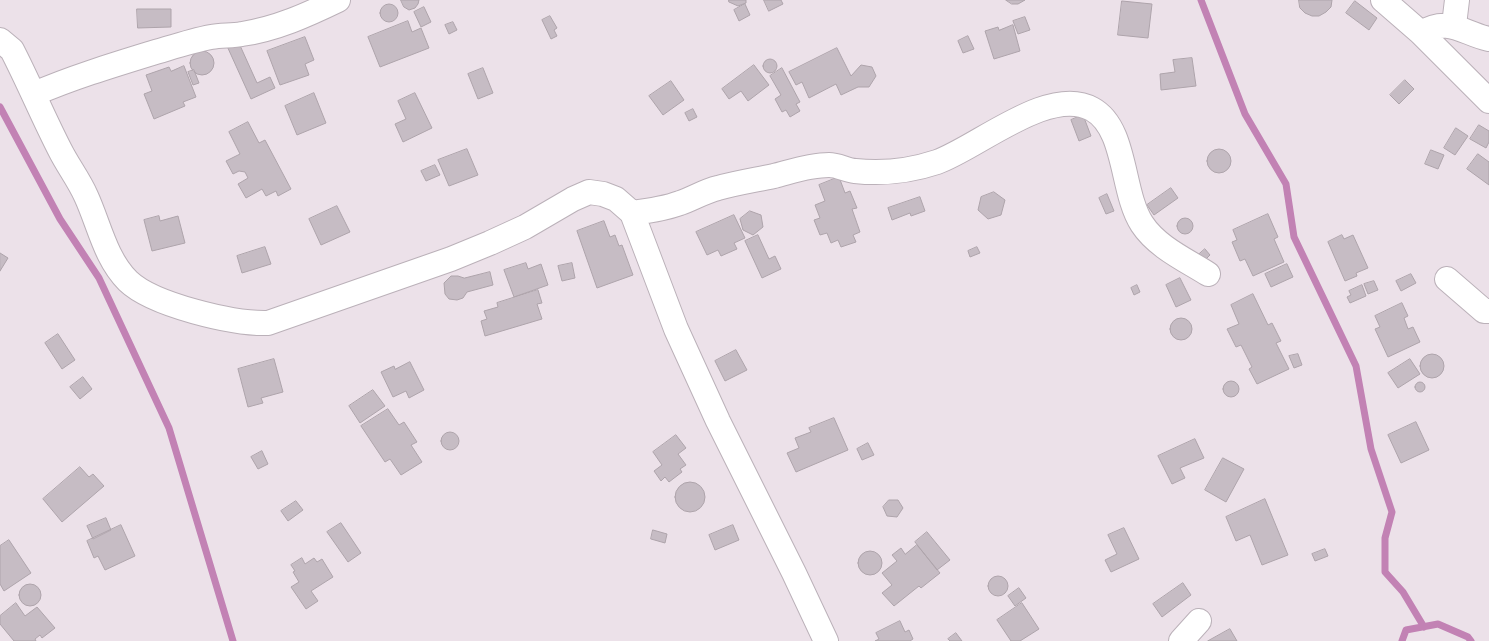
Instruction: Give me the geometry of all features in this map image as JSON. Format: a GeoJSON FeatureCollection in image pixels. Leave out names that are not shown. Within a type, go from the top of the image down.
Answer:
{"type":"FeatureCollection","features":[{"type":"Feature","properties":{"kind":"street"},"geometry":{"type":"LineString","coordinates":[[34,94],[119,63],[212,36],[242,34],[270,28],[301,18],[338,0]]}},
{"type":"Feature","properties":{"kind":"street"},"geometry":{"type":"LineString","coordinates":[[1383,0],[1421,33],[1489,101]]}},
{"type":"Feature","properties":{"kind":"street"},"geometry":{"type":"LineString","coordinates":[[1454,26],[1458,0]]}},
{"type":"Feature","properties":{"kind":"street"},"geometry":{"type":"LineString","coordinates":[[1421,33],[1438,25],[1454,26],[1479,37],[1489,39]]}},
{"type":"Feature","properties":{"kind":"street"},"geometry":{"type":"LineString","coordinates":[[0,40],[12,50],[60,151],[86,195],[106,247],[117,268],[129,282],[151,296],[211,316],[251,324],[268,323],[451,259],[525,227],[572,199],[590,192],[616,199],[632,213],[676,330],[706,396],[826,641]]}},
{"type":"Feature","properties":{"kind":"street"},"geometry":{"type":"LineString","coordinates":[[632,213],[657,210],[678,204],[716,188],[809,167],[830,165],[853,171],[884,173],[910,170],[938,162],[998,128],[1048,107],[1070,103],[1083,105],[1094,110],[1105,119],[1116,141],[1131,200],[1142,224],[1155,239],[1208,274]]}},
{"type":"Feature","properties":{"kind":"street"},"geometry":{"type":"LineString","coordinates":[[1447,278],[1484,311],[1489,312]]}},
{"type":"Feature","properties":{"kind":"street"},"geometry":{"type":"LineString","coordinates":[[1181,641],[1199,621]]}},
{"type":"Feature","properties":{"kind":"building"},"geometry":{"type":"Polygon","coordinates":[[[401,0],[419,0],[415,8],[409,10],[404,7],[401,0]]]}},
{"type":"Feature","properties":{"kind":"building"},"geometry":{"type":"Polygon","coordinates":[[[729,0],[746,0],[746,3],[738,6],[729,2],[729,0]]]}},
{"type":"Feature","properties":{"kind":"building"},"geometry":{"type":"Polygon","coordinates":[[[764,0],[781,0],[783,4],[769,11],[764,0]]]}},
{"type":"Feature","properties":{"kind":"building"},"geometry":{"type":"Polygon","coordinates":[[[1006,0],[1025,0],[1018,4],[1012,4],[1006,0]]]}},
{"type":"Feature","properties":{"kind":"building"},"geometry":{"type":"Polygon","coordinates":[[[1299,0],[1332,0],[1331,7],[1326,12],[1319,16],[1312,16],[1300,8],[1299,0]]]}},
{"type":"Feature","properties":{"kind":"building"},"geometry":{"type":"Polygon","coordinates":[[[1122,1],[1152,4],[1148,38],[1118,35],[1122,1]]]}},
{"type":"Feature","properties":{"kind":"building"},"geometry":{"type":"Polygon","coordinates":[[[1355,1],[1377,18],[1369,30],[1346,13],[1355,1]]]}},
{"type":"Feature","properties":{"kind":"building"},"geometry":{"type":"Polygon","coordinates":[[[389,4],[395,7],[398,13],[395,19],[389,22],[383,19],[380,13],[383,7],[389,4]]]}},
{"type":"Feature","properties":{"kind":"building"},"geometry":{"type":"Polygon","coordinates":[[[745,4],[750,15],[739,21],[734,10],[745,4]]]}},
{"type":"Feature","properties":{"kind":"building"},"geometry":{"type":"Polygon","coordinates":[[[424,7],[431,22],[421,27],[414,12],[424,7]]]}},
{"type":"Feature","properties":{"kind":"building"},"geometry":{"type":"Polygon","coordinates":[[[137,9],[171,9],[171,27],[138,28],[137,9]]]}},
{"type":"Feature","properties":{"kind":"building"},"geometry":{"type":"Polygon","coordinates":[[[550,16],[557,28],[554,30],[557,36],[551,39],[542,20],[550,16]]]}},
{"type":"Feature","properties":{"kind":"building"},"geometry":{"type":"Polygon","coordinates":[[[1025,17],[1030,30],[1018,34],[1013,21],[1025,17]]]}},
{"type":"Feature","properties":{"kind":"building"},"geometry":{"type":"Polygon","coordinates":[[[408,21],[412,32],[421,28],[429,48],[380,67],[368,37],[408,21]]]}},
{"type":"Feature","properties":{"kind":"building"},"geometry":{"type":"Polygon","coordinates":[[[453,22],[457,30],[449,34],[445,25],[453,22]]]}},
{"type":"Feature","properties":{"kind":"building"},"geometry":{"type":"Polygon","coordinates":[[[1013,25],[1020,51],[994,59],[985,31],[998,27],[999,30],[1013,25]]]}},
{"type":"Feature","properties":{"kind":"building"},"geometry":{"type":"Polygon","coordinates":[[[968,36],[974,49],[963,53],[958,41],[968,36]]]}},
{"type":"Feature","properties":{"kind":"building"},"geometry":{"type":"Polygon","coordinates":[[[305,37],[314,60],[305,64],[309,75],[280,85],[267,51],[305,37]]]}},
{"type":"Feature","properties":{"kind":"building"},"geometry":{"type":"Polygon","coordinates":[[[238,41],[257,83],[270,77],[275,88],[251,99],[227,46],[238,41]]]}},
{"type":"Feature","properties":{"kind":"building"},"geometry":{"type":"Polygon","coordinates":[[[837,48],[851,76],[861,65],[872,67],[876,76],[869,87],[858,87],[841,95],[836,84],[809,98],[802,82],[796,85],[789,72],[837,48]]]}},
{"type":"Feature","properties":{"kind":"building"},"geometry":{"type":"Polygon","coordinates":[[[202,51],[210,55],[214,63],[210,71],[202,75],[194,71],[190,63],[194,55],[202,51]]]}},
{"type":"Feature","properties":{"kind":"building"},"geometry":{"type":"Polygon","coordinates":[[[1192,58],[1196,86],[1161,90],[1160,74],[1175,72],[1173,60],[1192,58]]]}},
{"type":"Feature","properties":{"kind":"building"},"geometry":{"type":"Polygon","coordinates":[[[767,59],[773,59],[777,66],[773,73],[767,73],[763,69],[763,63],[767,59]]]}},
{"type":"Feature","properties":{"kind":"building"},"geometry":{"type":"Polygon","coordinates":[[[754,65],[769,85],[748,101],[741,91],[729,99],[722,89],[754,65]]]}},
{"type":"Feature","properties":{"kind":"building"},"geometry":{"type":"Polygon","coordinates":[[[184,66],[196,97],[183,102],[185,106],[154,119],[144,94],[152,91],[146,75],[169,67],[171,71],[184,66]]]}},
{"type":"Feature","properties":{"kind":"building"},"geometry":{"type":"Polygon","coordinates":[[[483,68],[493,93],[478,99],[468,74],[483,68]]]}},
{"type":"Feature","properties":{"kind":"building"},"geometry":{"type":"Polygon","coordinates":[[[782,68],[800,102],[796,104],[800,111],[790,117],[786,110],[782,112],[775,99],[781,95],[770,76],[782,68]]]}},
{"type":"Feature","properties":{"kind":"building"},"geometry":{"type":"Polygon","coordinates":[[[194,70],[199,83],[193,85],[188,72],[194,70]]]}},
{"type":"Feature","properties":{"kind":"building"},"geometry":{"type":"Polygon","coordinates":[[[1405,80],[1414,89],[1399,104],[1390,95],[1405,80]]]}},
{"type":"Feature","properties":{"kind":"building"},"geometry":{"type":"Polygon","coordinates":[[[671,81],[684,100],[663,115],[649,96],[671,81]]]}},
{"type":"Feature","properties":{"kind":"building"},"geometry":{"type":"Polygon","coordinates":[[[314,93],[326,123],[297,135],[285,106],[314,93]]]}},
{"type":"Feature","properties":{"kind":"building"},"geometry":{"type":"Polygon","coordinates":[[[415,93],[432,128],[403,142],[395,124],[406,119],[398,101],[415,93]]]}},
{"type":"Feature","properties":{"kind":"building"},"geometry":{"type":"Polygon","coordinates":[[[693,109],[697,117],[689,121],[685,113],[693,109]]]}},
{"type":"Feature","properties":{"kind":"building"},"geometry":{"type":"Polygon","coordinates":[[[1083,115],[1091,136],[1079,141],[1071,120],[1083,115]]]}},
{"type":"Feature","properties":{"kind":"building"},"geometry":{"type":"Polygon","coordinates":[[[248,122],[259,143],[265,140],[291,189],[278,196],[276,191],[266,196],[262,189],[246,198],[238,184],[248,178],[245,172],[239,171],[233,174],[226,161],[240,154],[229,132],[248,122]]]}},
{"type":"Feature","properties":{"kind":"building"},"geometry":{"type":"Polygon","coordinates":[[[1479,125],[1489,131],[1489,142],[1486,148],[1470,139],[1479,125]]]}},
{"type":"Feature","properties":{"kind":"building"},"geometry":{"type":"Polygon","coordinates":[[[1456,128],[1468,136],[1455,155],[1444,148],[1456,128]]]}},
{"type":"Feature","properties":{"kind":"building"},"geometry":{"type":"Polygon","coordinates":[[[467,149],[478,175],[449,186],[438,160],[467,149]]]}},
{"type":"Feature","properties":{"kind":"building"},"geometry":{"type":"Polygon","coordinates":[[[1219,149],[1228,152],[1231,161],[1228,170],[1219,173],[1210,170],[1207,161],[1210,152],[1219,149]]]}},
{"type":"Feature","properties":{"kind":"building"},"geometry":{"type":"Polygon","coordinates":[[[1431,150],[1444,155],[1438,169],[1425,164],[1431,150]]]}},
{"type":"Feature","properties":{"kind":"building"},"geometry":{"type":"Polygon","coordinates":[[[1478,154],[1489,162],[1489,185],[1467,169],[1478,154]]]}},
{"type":"Feature","properties":{"kind":"building"},"geometry":{"type":"Polygon","coordinates":[[[435,165],[440,175],[426,181],[421,171],[435,165]]]}},
{"type":"Feature","properties":{"kind":"building"},"geometry":{"type":"Polygon","coordinates":[[[839,177],[845,193],[850,191],[857,208],[852,209],[860,232],[853,235],[856,242],[841,247],[838,240],[831,243],[827,233],[820,235],[814,220],[820,218],[815,205],[825,201],[819,185],[839,177]]]}},
{"type":"Feature","properties":{"kind":"building"},"geometry":{"type":"Polygon","coordinates":[[[1171,188],[1178,198],[1154,215],[1147,205],[1171,188]]]}},
{"type":"Feature","properties":{"kind":"building"},"geometry":{"type":"Polygon","coordinates":[[[994,192],[1005,200],[1001,215],[988,219],[978,210],[981,197],[994,192]]]}},
{"type":"Feature","properties":{"kind":"building"},"geometry":{"type":"Polygon","coordinates":[[[1107,194],[1114,211],[1106,214],[1099,198],[1107,194]]]}},
{"type":"Feature","properties":{"kind":"building"},"geometry":{"type":"Polygon","coordinates":[[[920,197],[925,211],[911,216],[910,213],[892,220],[888,208],[920,197]]]}},
{"type":"Feature","properties":{"kind":"building"},"geometry":{"type":"Polygon","coordinates":[[[337,206],[350,232],[321,245],[309,219],[337,206]]]}},
{"type":"Feature","properties":{"kind":"building"},"geometry":{"type":"Polygon","coordinates":[[[750,211],[761,215],[763,227],[753,235],[743,230],[740,219],[750,211]]]}},
{"type":"Feature","properties":{"kind":"building"},"geometry":{"type":"Polygon","coordinates":[[[1268,214],[1278,237],[1274,239],[1284,262],[1253,276],[1245,259],[1240,261],[1232,242],[1237,240],[1233,230],[1268,214]]]}},
{"type":"Feature","properties":{"kind":"building"},"geometry":{"type":"Polygon","coordinates":[[[734,215],[745,238],[734,243],[737,249],[721,256],[718,250],[707,255],[696,232],[734,215]]]}},
{"type":"Feature","properties":{"kind":"building"},"geometry":{"type":"Polygon","coordinates":[[[159,216],[160,221],[178,216],[185,243],[152,251],[144,220],[159,216]]]}},
{"type":"Feature","properties":{"kind":"building"},"geometry":{"type":"Polygon","coordinates":[[[1185,218],[1193,226],[1185,234],[1177,226],[1185,218]]]}},
{"type":"Feature","properties":{"kind":"building"},"geometry":{"type":"Polygon","coordinates":[[[604,221],[610,237],[615,235],[619,246],[622,245],[633,275],[597,288],[577,231],[604,221]]]}},
{"type":"Feature","properties":{"kind":"building"},"geometry":{"type":"Polygon","coordinates":[[[758,235],[769,259],[775,256],[781,269],[762,278],[745,241],[758,235]]]}},
{"type":"Feature","properties":{"kind":"building"},"geometry":{"type":"Polygon","coordinates":[[[1342,235],[1344,239],[1353,235],[1368,268],[1356,273],[1357,276],[1345,281],[1328,242],[1342,235]]]}},
{"type":"Feature","properties":{"kind":"building"},"geometry":{"type":"Polygon","coordinates":[[[265,247],[271,264],[242,273],[237,256],[265,247]]]}},
{"type":"Feature","properties":{"kind":"building"},"geometry":{"type":"Polygon","coordinates":[[[977,247],[980,253],[970,257],[968,251],[977,247]]]}},
{"type":"Feature","properties":{"kind":"building"},"geometry":{"type":"Polygon","coordinates":[[[1205,249],[1210,255],[1202,263],[1196,257],[1205,249]]]}},
{"type":"Feature","properties":{"kind":"building"},"geometry":{"type":"Polygon","coordinates":[[[0,253],[8,258],[0,271],[0,253]]]}},
{"type":"Feature","properties":{"kind":"building"},"geometry":{"type":"Polygon","coordinates":[[[526,263],[528,269],[541,264],[548,285],[514,297],[504,270],[526,263]]]}},
{"type":"Feature","properties":{"kind":"building"},"geometry":{"type":"Polygon","coordinates":[[[572,263],[575,278],[562,281],[558,266],[572,263]]]}},
{"type":"Feature","properties":{"kind":"building"},"geometry":{"type":"Polygon","coordinates":[[[1287,264],[1293,277],[1271,287],[1265,274],[1287,264]]]}},
{"type":"Feature","properties":{"kind":"building"},"geometry":{"type":"Polygon","coordinates":[[[490,272],[493,285],[467,292],[463,298],[457,300],[449,299],[445,294],[444,283],[451,276],[464,278],[490,272]]]}},
{"type":"Feature","properties":{"kind":"building"},"geometry":{"type":"Polygon","coordinates":[[[1411,274],[1416,283],[1401,291],[1396,281],[1411,274]]]}},
{"type":"Feature","properties":{"kind":"building"},"geometry":{"type":"Polygon","coordinates":[[[1180,278],[1191,300],[1176,307],[1166,285],[1180,278]]]}},
{"type":"Feature","properties":{"kind":"building"},"geometry":{"type":"Polygon","coordinates":[[[1374,281],[1378,290],[1368,294],[1364,284],[1374,281]]]}},
{"type":"Feature","properties":{"kind":"building"},"geometry":{"type":"Polygon","coordinates":[[[1137,285],[1140,292],[1134,295],[1131,288],[1137,285]]]}},
{"type":"Feature","properties":{"kind":"building"},"geometry":{"type":"Polygon","coordinates":[[[1362,285],[1366,296],[1350,303],[1347,297],[1351,295],[1349,291],[1362,285]]]}},
{"type":"Feature","properties":{"kind":"building"},"geometry":{"type":"Polygon","coordinates":[[[538,290],[542,303],[537,304],[542,319],[485,336],[481,321],[487,319],[484,311],[498,307],[497,303],[538,290]]]}},
{"type":"Feature","properties":{"kind":"building"},"geometry":{"type":"Polygon","coordinates":[[[1253,294],[1268,325],[1272,323],[1281,341],[1276,343],[1289,369],[1257,384],[1249,369],[1252,367],[1241,345],[1236,347],[1227,329],[1239,324],[1231,305],[1253,294]]]}},
{"type":"Feature","properties":{"kind":"building"},"geometry":{"type":"Polygon","coordinates":[[[1402,303],[1408,316],[1404,318],[1408,329],[1413,327],[1420,342],[1388,357],[1375,329],[1380,327],[1375,316],[1402,303]]]}},
{"type":"Feature","properties":{"kind":"building"},"geometry":{"type":"Polygon","coordinates":[[[1181,318],[1189,321],[1192,329],[1189,337],[1181,340],[1173,337],[1170,329],[1173,321],[1181,318]]]}},
{"type":"Feature","properties":{"kind":"building"},"geometry":{"type":"Polygon","coordinates":[[[58,334],[75,360],[62,369],[45,343],[58,334]]]}},
{"type":"Feature","properties":{"kind":"building"},"geometry":{"type":"Polygon","coordinates":[[[736,350],[747,370],[725,381],[715,361],[736,350]]]}},
{"type":"Feature","properties":{"kind":"building"},"geometry":{"type":"Polygon","coordinates":[[[1298,354],[1302,365],[1294,368],[1289,356],[1298,354]]]}},
{"type":"Feature","properties":{"kind":"building"},"geometry":{"type":"Polygon","coordinates":[[[1432,354],[1441,357],[1444,366],[1441,375],[1432,378],[1423,375],[1420,366],[1423,357],[1432,354]]]}},
{"type":"Feature","properties":{"kind":"building"},"geometry":{"type":"Polygon","coordinates":[[[274,359],[283,392],[261,398],[263,403],[248,407],[238,369],[274,359]]]}},
{"type":"Feature","properties":{"kind":"building"},"geometry":{"type":"Polygon","coordinates":[[[1410,359],[1420,374],[1398,388],[1388,373],[1410,359]]]}},
{"type":"Feature","properties":{"kind":"building"},"geometry":{"type":"Polygon","coordinates":[[[410,362],[424,390],[409,398],[406,391],[393,397],[381,372],[394,366],[395,369],[410,362]]]}},
{"type":"Feature","properties":{"kind":"building"},"geometry":{"type":"Polygon","coordinates":[[[83,377],[92,389],[80,399],[70,387],[83,377]]]}},
{"type":"Feature","properties":{"kind":"building"},"geometry":{"type":"Polygon","coordinates":[[[1231,381],[1237,383],[1239,389],[1237,395],[1231,397],[1225,395],[1223,389],[1225,383],[1231,381]]]}},
{"type":"Feature","properties":{"kind":"building"},"geometry":{"type":"Polygon","coordinates":[[[1418,382],[1422,382],[1425,387],[1424,391],[1418,392],[1415,389],[1415,385],[1418,382]]]}},
{"type":"Feature","properties":{"kind":"building"},"geometry":{"type":"Polygon","coordinates":[[[373,390],[385,406],[360,423],[349,406],[373,390]]]}},
{"type":"Feature","properties":{"kind":"building"},"geometry":{"type":"Polygon","coordinates":[[[388,409],[399,425],[404,422],[417,442],[411,445],[422,462],[401,475],[390,459],[385,462],[361,426],[388,409]]]}},
{"type":"Feature","properties":{"kind":"building"},"geometry":{"type":"Polygon","coordinates":[[[834,418],[848,450],[796,472],[787,453],[799,448],[795,438],[811,432],[809,428],[834,418]]]}},
{"type":"Feature","properties":{"kind":"building"},"geometry":{"type":"Polygon","coordinates":[[[1416,422],[1429,450],[1401,463],[1388,435],[1416,422]]]}},
{"type":"Feature","properties":{"kind":"building"},"geometry":{"type":"Polygon","coordinates":[[[450,432],[456,435],[459,441],[456,447],[450,450],[444,447],[441,441],[444,435],[450,432]]]}},
{"type":"Feature","properties":{"kind":"building"},"geometry":{"type":"Polygon","coordinates":[[[676,435],[686,448],[678,454],[686,465],[680,469],[682,472],[669,482],[665,477],[661,481],[654,471],[662,465],[653,452],[676,435]]]}},
{"type":"Feature","properties":{"kind":"building"},"geometry":{"type":"Polygon","coordinates":[[[1195,439],[1204,458],[1180,468],[1185,478],[1172,484],[1158,456],[1195,439]]]}},
{"type":"Feature","properties":{"kind":"building"},"geometry":{"type":"Polygon","coordinates":[[[868,443],[874,455],[862,460],[857,449],[868,443]]]}},
{"type":"Feature","properties":{"kind":"building"},"geometry":{"type":"Polygon","coordinates":[[[262,451],[268,464],[258,469],[251,457],[262,451]]]}},
{"type":"Feature","properties":{"kind":"building"},"geometry":{"type":"Polygon","coordinates":[[[1223,458],[1244,469],[1226,502],[1205,490],[1223,458]]]}},
{"type":"Feature","properties":{"kind":"building"},"geometry":{"type":"Polygon","coordinates":[[[80,467],[89,477],[93,474],[104,486],[62,522],[43,499],[80,467]]]}},
{"type":"Feature","properties":{"kind":"building"},"geometry":{"type":"Polygon","coordinates":[[[690,482],[696,483],[704,491],[704,503],[696,511],[690,512],[684,511],[676,503],[675,497],[676,491],[684,483],[690,482]]]}},
{"type":"Feature","properties":{"kind":"building"},"geometry":{"type":"Polygon","coordinates":[[[1265,499],[1288,555],[1262,565],[1250,535],[1236,541],[1226,517],[1265,499]]]}},
{"type":"Feature","properties":{"kind":"building"},"geometry":{"type":"Polygon","coordinates":[[[889,500],[898,500],[903,508],[897,517],[887,516],[883,507],[889,500]]]}},
{"type":"Feature","properties":{"kind":"building"},"geometry":{"type":"Polygon","coordinates":[[[296,501],[303,510],[288,521],[281,511],[296,501]]]}},
{"type":"Feature","properties":{"kind":"building"},"geometry":{"type":"Polygon","coordinates":[[[106,518],[111,530],[93,539],[87,526],[106,518]]]}},
{"type":"Feature","properties":{"kind":"building"},"geometry":{"type":"Polygon","coordinates":[[[341,523],[361,553],[348,562],[327,532],[341,523]]]}},
{"type":"Feature","properties":{"kind":"building"},"geometry":{"type":"Polygon","coordinates":[[[121,525],[135,556],[105,570],[98,556],[94,558],[87,541],[121,525]]]}},
{"type":"Feature","properties":{"kind":"building"},"geometry":{"type":"Polygon","coordinates":[[[733,525],[739,540],[715,550],[709,535],[733,525]]]}},
{"type":"Feature","properties":{"kind":"building"},"geometry":{"type":"Polygon","coordinates":[[[1124,528],[1139,559],[1111,572],[1105,560],[1117,554],[1108,535],[1124,528]]]}},
{"type":"Feature","properties":{"kind":"building"},"geometry":{"type":"Polygon","coordinates":[[[653,530],[667,534],[665,543],[651,539],[653,530]]]}},
{"type":"Feature","properties":{"kind":"building"},"geometry":{"type":"Polygon","coordinates":[[[927,532],[950,560],[937,570],[915,542],[927,532]]]}},
{"type":"Feature","properties":{"kind":"building"},"geometry":{"type":"Polygon","coordinates":[[[9,540],[31,573],[4,591],[0,584],[0,546],[9,540]]]}},
{"type":"Feature","properties":{"kind":"building"},"geometry":{"type":"Polygon","coordinates":[[[917,545],[940,573],[921,588],[919,586],[894,606],[882,593],[892,585],[882,573],[897,561],[892,555],[901,548],[905,554],[917,545]]]}},
{"type":"Feature","properties":{"kind":"building"},"geometry":{"type":"Polygon","coordinates":[[[1325,549],[1328,556],[1315,561],[1312,554],[1325,549]]]}},
{"type":"Feature","properties":{"kind":"building"},"geometry":{"type":"Polygon","coordinates":[[[870,551],[879,554],[882,563],[879,572],[870,575],[861,572],[858,563],[861,554],[870,551]]]}},
{"type":"Feature","properties":{"kind":"building"},"geometry":{"type":"Polygon","coordinates":[[[302,558],[305,564],[314,558],[317,562],[322,559],[333,577],[311,591],[318,601],[306,609],[291,587],[299,582],[291,565],[302,558]]]}},
{"type":"Feature","properties":{"kind":"building"},"geometry":{"type":"Polygon","coordinates":[[[998,576],[1005,579],[1008,586],[1005,593],[998,596],[991,593],[988,586],[991,579],[998,576]]]}},
{"type":"Feature","properties":{"kind":"building"},"geometry":{"type":"Polygon","coordinates":[[[1183,583],[1191,595],[1162,617],[1153,604],[1183,583]]]}},
{"type":"Feature","properties":{"kind":"building"},"geometry":{"type":"Polygon","coordinates":[[[30,584],[38,587],[41,595],[38,603],[30,606],[22,603],[19,595],[22,587],[30,584]]]}},
{"type":"Feature","properties":{"kind":"building"},"geometry":{"type":"Polygon","coordinates":[[[1019,588],[1026,598],[1015,606],[1008,596],[1019,588]]]}},
{"type":"Feature","properties":{"kind":"building"},"geometry":{"type":"Polygon","coordinates":[[[16,603],[25,616],[37,607],[55,628],[42,638],[40,635],[35,639],[36,641],[14,641],[0,624],[0,616],[16,603]]]}},
{"type":"Feature","properties":{"kind":"building"},"geometry":{"type":"Polygon","coordinates":[[[1022,603],[1039,629],[1020,641],[1011,641],[997,620],[1022,603]]]}},
{"type":"Feature","properties":{"kind":"building"},"geometry":{"type":"Polygon","coordinates":[[[900,621],[905,632],[909,630],[913,639],[910,641],[875,641],[879,639],[876,633],[900,621]]]}},
{"type":"Feature","properties":{"kind":"building"},"geometry":{"type":"Polygon","coordinates":[[[1230,629],[1237,641],[1208,641],[1230,629]]]}},
{"type":"Feature","properties":{"kind":"building"},"geometry":{"type":"Polygon","coordinates":[[[956,633],[962,641],[950,641],[948,639],[956,633]]]}},
{"type":"Feature","properties":{"kind":"waterway"},"geometry":{"type":"LineString","coordinates":[[1201,0],[1245,114],[1286,184],[1294,237],[1356,366],[1371,449],[1392,512],[1385,538],[1385,572],[1403,592],[1424,627]]}},
{"type":"Feature","properties":{"kind":"waterway"},"geometry":{"type":"LineString","coordinates":[[0,107],[60,219],[99,278],[169,428],[233,641]]}},
{"type":"Feature","properties":{"kind":"waterway"},"geometry":{"type":"LineString","coordinates":[[1402,641],[1406,630],[1438,624],[1468,637],[1471,641]]}}]}
